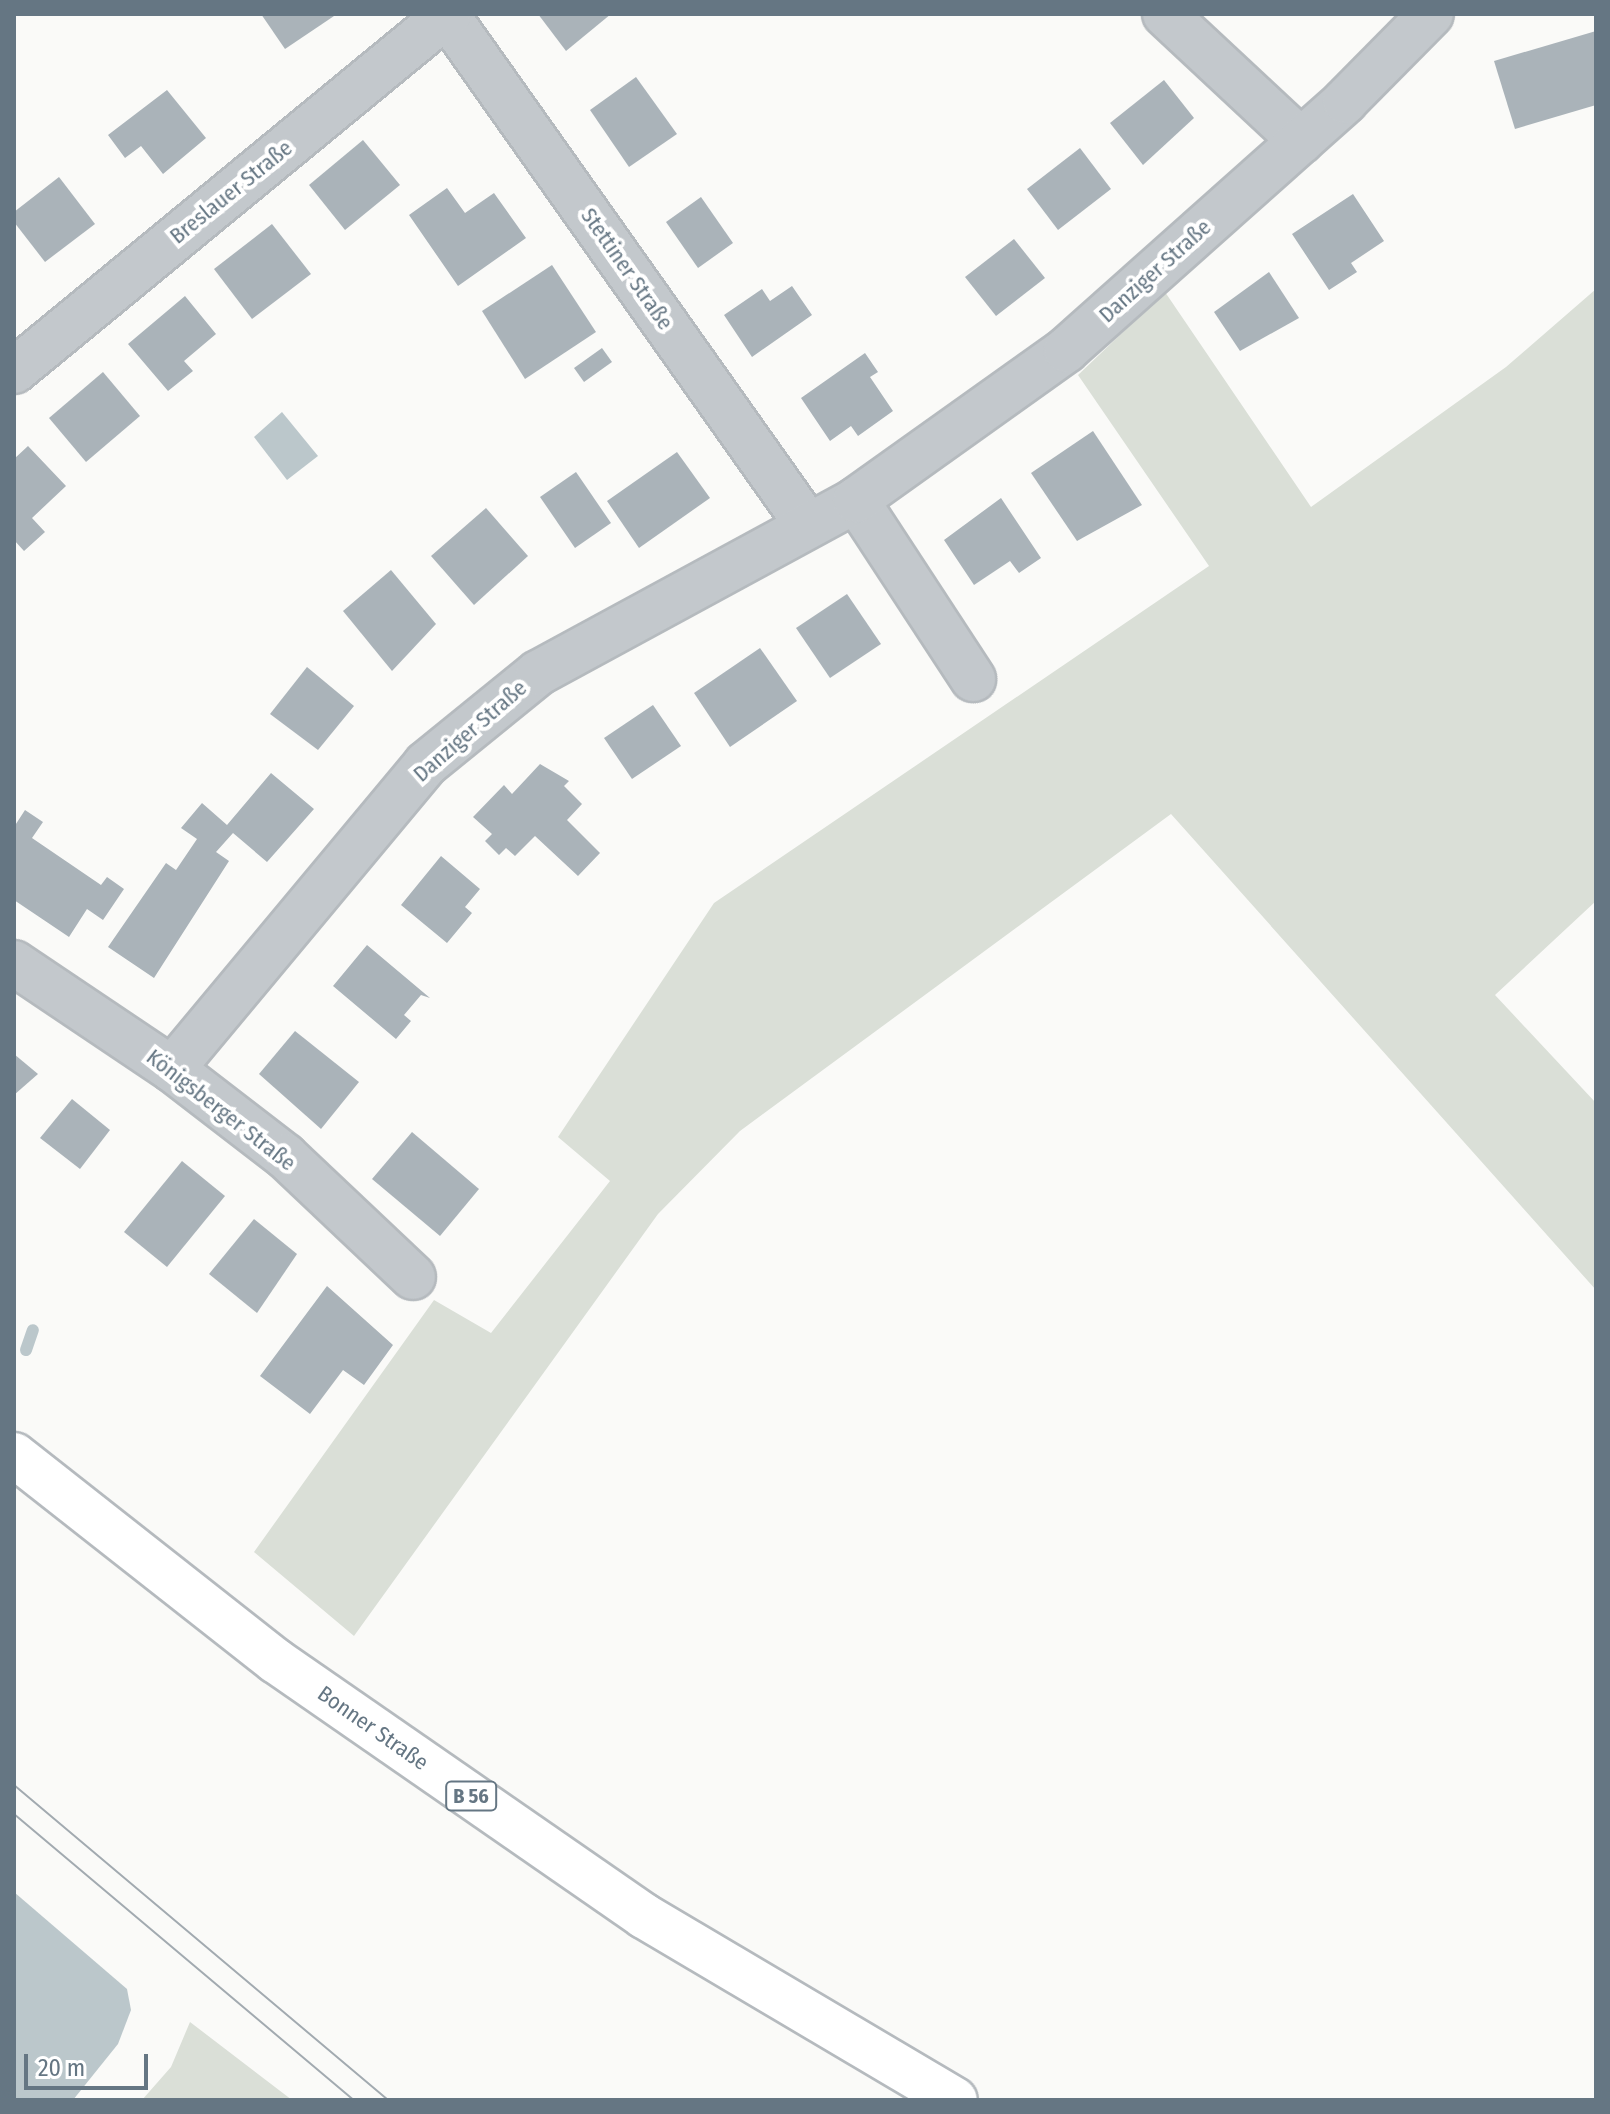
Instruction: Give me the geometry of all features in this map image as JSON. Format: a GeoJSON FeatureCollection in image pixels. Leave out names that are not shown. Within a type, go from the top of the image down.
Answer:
{"type":"FeatureCollection","features":[{"type":"Feature","properties":{"kind":"main road","name":"Bonner Straße"},"geometry":{"type":"LineString","coordinates":[[14,1455],[276,1661],[644,1916],[955,2100]]}},
{"type":"Feature","properties":{"kind":"street","name":"Breslauer Straße"},"geometry":{"type":"LineString","coordinates":[[14,371],[447,14]]}},
{"type":"Feature","properties":{"kind":"street","name":"Stettiner Straße"},"geometry":{"type":"LineString","coordinates":[[447,14],[807,524]]}},
{"type":"Feature","properties":{"kind":"street"},"geometry":{"type":"LineString","coordinates":[[1165,14],[1301,141]]}},
{"type":"Feature","properties":{"kind":"street","name":"Danziger Straße"},"geometry":{"type":"LineString","coordinates":[[172,1069],[426,764],[538,673],[856,500],[1066,350],[1301,141],[1431,14]]}},
{"type":"Feature","properties":{"kind":"street"},"geometry":{"type":"LineString","coordinates":[[856,500],[973,679]]}},
{"type":"Feature","properties":{"kind":"street","name":"Königsberger Straße"},"geometry":{"type":"LineString","coordinates":[[14,963],[172,1069],[285,1156],[413,1277]]}},
{"type":"Feature","properties":{"kind":"shaded area"},"geometry":{"type":"Polygon","coordinates":[[[1596,289],[1596,901],[1495,995],[1596,1103],[1596,1290],[1171,814],[740,1131],[658,1214],[354,1636],[254,1552],[434,1300],[491,1333],[610,1181],[558,1137],[714,903],[1209,566],[1078,375],[1165,292],[1311,507],[1506,367],[1596,289]]]}},
{"type":"Feature","properties":{"kind":"shaded area"},"geometry":{"type":"Polygon","coordinates":[[[282,412],[318,456],[287,480],[254,437],[282,412]]]}},
{"type":"Feature","properties":{"kind":"shaded area"},"geometry":{"type":"Polygon","coordinates":[[[14,1892],[127,1989],[131,2010],[118,2044],[73,2100],[14,2100],[14,1892]]]}},
{"type":"Feature","properties":{"kind":"shaded area"},"geometry":{"type":"Polygon","coordinates":[[[190,2022],[292,2100],[142,2100],[171,2067],[190,2022]]]}},
{"type":"Feature","properties":{"kind":"building"},"geometry":{"type":"Polygon","coordinates":[[[261,14],[337,14],[285,49],[261,14]]]}},
{"type":"Feature","properties":{"kind":"building"},"geometry":{"type":"Polygon","coordinates":[[[538,14],[611,14],[566,51],[538,14]]]}},
{"type":"Feature","properties":{"kind":"building"},"geometry":{"type":"Polygon","coordinates":[[[1596,31],[1596,105],[1515,129],[1494,61],[1596,31]]]}},
{"type":"Feature","properties":{"kind":"building"},"geometry":{"type":"Polygon","coordinates":[[[636,77],[677,134],[629,167],[590,110],[636,77]]]}},
{"type":"Feature","properties":{"kind":"building"},"geometry":{"type":"Polygon","coordinates":[[[1164,80],[1194,118],[1143,165],[1110,123],[1164,80]]]}},
{"type":"Feature","properties":{"kind":"building"},"geometry":{"type":"Polygon","coordinates":[[[167,90],[206,138],[163,174],[141,146],[125,158],[108,135],[167,90]]]}},
{"type":"Feature","properties":{"kind":"building"},"geometry":{"type":"Polygon","coordinates":[[[363,140],[400,185],[345,230],[309,185],[363,140]]]}},
{"type":"Feature","properties":{"kind":"building"},"geometry":{"type":"Polygon","coordinates":[[[1080,148],[1111,189],[1058,230],[1027,189],[1080,148]]]}},
{"type":"Feature","properties":{"kind":"building"},"geometry":{"type":"Polygon","coordinates":[[[59,177],[95,224],[45,262],[14,222],[14,212],[59,177]]]}},
{"type":"Feature","properties":{"kind":"building"},"geometry":{"type":"Polygon","coordinates":[[[447,188],[465,213],[494,193],[526,238],[458,286],[409,215],[447,188]]]}},
{"type":"Feature","properties":{"kind":"building"},"geometry":{"type":"Polygon","coordinates":[[[1353,194],[1384,241],[1351,263],[1357,272],[1329,290],[1292,234],[1353,194]]]}},
{"type":"Feature","properties":{"kind":"building"},"geometry":{"type":"Polygon","coordinates":[[[701,197],[733,243],[698,268],[666,222],[701,197]]]}},
{"type":"Feature","properties":{"kind":"building"},"geometry":{"type":"Polygon","coordinates":[[[272,224],[311,274],[252,319],[214,269],[272,224]]]}},
{"type":"Feature","properties":{"kind":"building"},"geometry":{"type":"Polygon","coordinates":[[[1014,239],[1045,278],[996,316],[965,277],[1014,239]]]}},
{"type":"Feature","properties":{"kind":"building"},"geometry":{"type":"Polygon","coordinates":[[[552,265],[596,332],[525,379],[482,311],[552,265]]]}},
{"type":"Feature","properties":{"kind":"building"},"geometry":{"type":"Polygon","coordinates":[[[1269,272],[1299,318],[1240,351],[1214,312],[1269,272]]]}},
{"type":"Feature","properties":{"kind":"building"},"geometry":{"type":"Polygon","coordinates":[[[792,286],[812,315],[752,357],[724,315],[762,289],[770,301],[792,286]]]}},
{"type":"Feature","properties":{"kind":"building"},"geometry":{"type":"Polygon","coordinates":[[[185,296],[216,334],[184,361],[193,371],[168,391],[128,344],[185,296]]]}},
{"type":"Feature","properties":{"kind":"building"},"geometry":{"type":"Polygon","coordinates":[[[602,348],[612,362],[584,382],[574,368],[602,348]]]}},
{"type":"Feature","properties":{"kind":"building"},"geometry":{"type":"Polygon","coordinates":[[[865,353],[878,372],[870,377],[893,411],[858,436],[851,426],[830,441],[801,398],[865,353]]]}},
{"type":"Feature","properties":{"kind":"building"},"geometry":{"type":"Polygon","coordinates":[[[103,372],[140,416],[86,462],[49,418],[103,372]]]}},
{"type":"Feature","properties":{"kind":"building"},"geometry":{"type":"Polygon","coordinates":[[[1093,431],[1142,505],[1077,541],[1031,473],[1093,431]]]}},
{"type":"Feature","properties":{"kind":"building"},"geometry":{"type":"Polygon","coordinates":[[[28,446],[66,486],[32,518],[45,532],[24,551],[14,540],[14,459],[28,446]]]}},
{"type":"Feature","properties":{"kind":"building"},"geometry":{"type":"Polygon","coordinates":[[[677,452],[710,498],[639,548],[607,501],[677,452]]]}},
{"type":"Feature","properties":{"kind":"building"},"geometry":{"type":"Polygon","coordinates":[[[576,472],[611,523],[575,548],[540,497],[576,472]]]}},
{"type":"Feature","properties":{"kind":"building"},"geometry":{"type":"Polygon","coordinates":[[[1001,498],[1041,558],[1019,573],[1010,561],[974,585],[944,540],[1001,498]]]}},
{"type":"Feature","properties":{"kind":"building"},"geometry":{"type":"Polygon","coordinates":[[[486,508],[528,556],[474,605],[431,556],[486,508]]]}},
{"type":"Feature","properties":{"kind":"building"},"geometry":{"type":"Polygon","coordinates":[[[391,570],[436,624],[392,671],[343,611],[391,570]]]}},
{"type":"Feature","properties":{"kind":"building"},"geometry":{"type":"Polygon","coordinates":[[[847,594],[881,644],[830,678],[796,628],[847,594]]]}},
{"type":"Feature","properties":{"kind":"building"},"geometry":{"type":"Polygon","coordinates":[[[760,648],[797,701],[730,747],[694,693],[760,648]]]}},
{"type":"Feature","properties":{"kind":"building"},"geometry":{"type":"Polygon","coordinates":[[[307,667],[354,706],[318,750],[270,714],[307,667]]]}},
{"type":"Feature","properties":{"kind":"building"},"geometry":{"type":"Polygon","coordinates":[[[653,705],[681,746],[632,779],[604,738],[653,705]]]}},
{"type":"Feature","properties":{"kind":"building"},"geometry":{"type":"Polygon","coordinates":[[[540,764],[569,781],[564,786],[582,804],[567,820],[600,853],[578,876],[535,836],[515,856],[506,848],[499,855],[485,841],[492,834],[473,817],[504,785],[512,794],[540,764]]]}},
{"type":"Feature","properties":{"kind":"building"},"geometry":{"type":"Polygon","coordinates":[[[271,773],[314,809],[267,862],[233,833],[216,852],[229,861],[154,978],[108,947],[166,863],[176,870],[197,839],[181,828],[202,803],[227,825],[271,773]]]}},
{"type":"Feature","properties":{"kind":"building"},"geometry":{"type":"Polygon","coordinates":[[[25,810],[43,822],[32,838],[101,885],[107,877],[124,889],[103,920],[87,909],[69,937],[14,900],[14,827],[25,810]]]}},
{"type":"Feature","properties":{"kind":"building"},"geometry":{"type":"Polygon","coordinates":[[[441,856],[480,889],[465,907],[472,913],[447,943],[401,905],[441,856]]]}},
{"type":"Feature","properties":{"kind":"building"},"geometry":{"type":"Polygon","coordinates":[[[367,945],[430,998],[421,995],[404,1015],[411,1021],[396,1039],[333,986],[367,945]]]}},
{"type":"Feature","properties":{"kind":"building"},"geometry":{"type":"Polygon","coordinates":[[[295,1031],[359,1082],[321,1129],[259,1074],[295,1031]]]}},
{"type":"Feature","properties":{"kind":"building"},"geometry":{"type":"Polygon","coordinates":[[[14,1054],[38,1074],[14,1095],[14,1054]]]}},
{"type":"Feature","properties":{"kind":"building"},"geometry":{"type":"Polygon","coordinates":[[[72,1099],[110,1130],[80,1169],[40,1138],[72,1099]]]}},
{"type":"Feature","properties":{"kind":"building"},"geometry":{"type":"Polygon","coordinates":[[[412,1132],[479,1189],[440,1236],[372,1179],[412,1132]]]}},
{"type":"Feature","properties":{"kind":"building"},"geometry":{"type":"Polygon","coordinates":[[[182,1161],[225,1196],[167,1267],[124,1232],[182,1161]]]}},
{"type":"Feature","properties":{"kind":"building"},"geometry":{"type":"Polygon","coordinates":[[[254,1219],[297,1254],[257,1313],[209,1274],[254,1219]]]}},
{"type":"Feature","properties":{"kind":"building"},"geometry":{"type":"Polygon","coordinates":[[[327,1286],[393,1345],[364,1385],[343,1370],[310,1414],[260,1376],[327,1286]]]}},
{"type":"Feature","properties":{"kind":"waterway"},"geometry":{"type":"LineString","coordinates":[[26,1350],[33,1330]]}},
{"type":"Feature","properties":{"kind":"tram line"},"geometry":{"type":"LineString","coordinates":[[14,1785],[388,2100]]}},
{"type":"Feature","properties":{"kind":"tram line"},"geometry":{"type":"LineString","coordinates":[[14,1814],[354,2100]]}}]}
